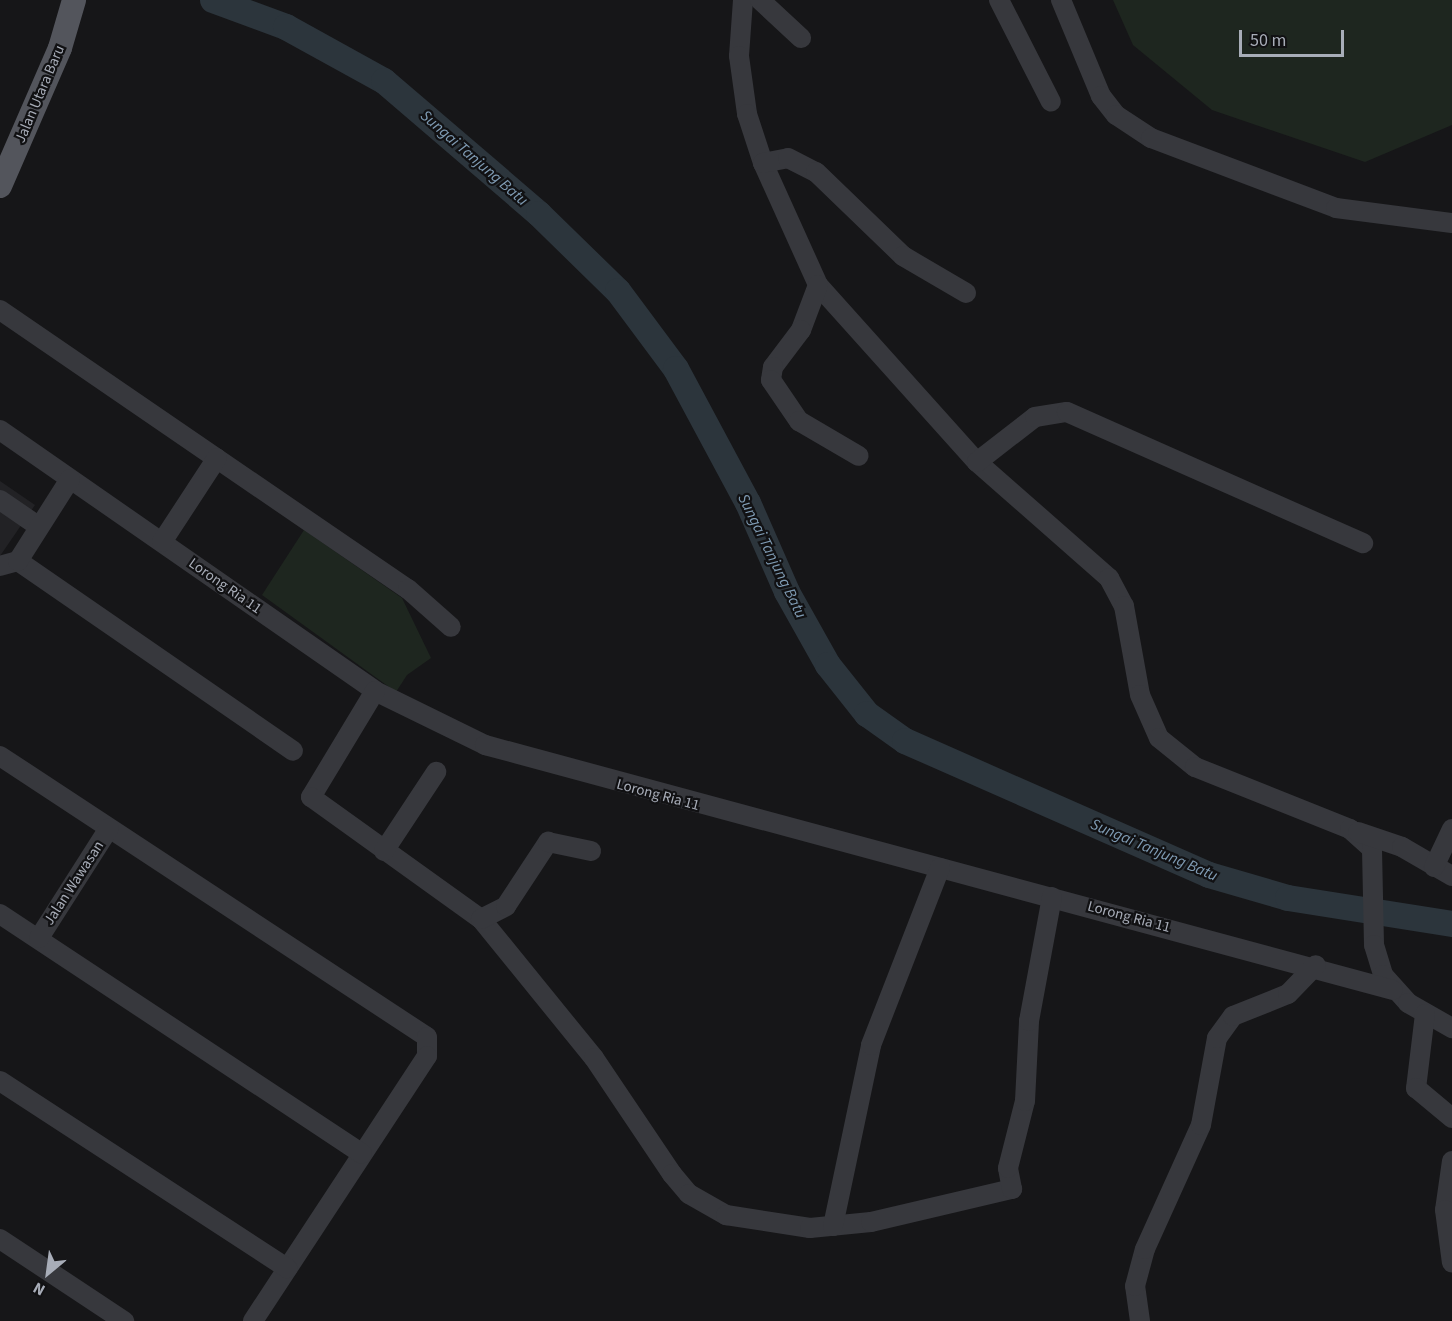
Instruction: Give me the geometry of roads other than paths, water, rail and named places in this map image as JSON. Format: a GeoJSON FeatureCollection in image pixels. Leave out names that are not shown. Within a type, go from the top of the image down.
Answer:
{"type":"FeatureCollection","features":[{"type":"Feature","properties":{"kind":"main road","name":"Jalan Utara Baru"},"geometry":{"type":"LineString","coordinates":[[0,186],[60,48],[74,0]]}},
{"type":"Feature","properties":{"kind":"street"},"geometry":{"type":"LineString","coordinates":[[743,0],[741,83],[762,163],[818,285],[977,462],[1109,578],[1124,606],[1140,695],[1160,738],[1195,767],[1350,829],[1402,847],[1452,876]]}},
{"type":"Feature","properties":{"kind":"street"},"geometry":{"type":"LineString","coordinates":[[760,0],[801,38]]}},
{"type":"Feature","properties":{"kind":"street"},"geometry":{"type":"LineString","coordinates":[[999,0],[1051,102]]}},
{"type":"Feature","properties":{"kind":"street"},"geometry":{"type":"LineString","coordinates":[[1061,0],[1101,96],[1116,115],[1150,138],[1335,208],[1452,223]]}},
{"type":"Feature","properties":{"kind":"street"},"geometry":{"type":"LineString","coordinates":[[762,163],[788,158],[816,172],[903,256],[966,293]]}},
{"type":"Feature","properties":{"kind":"street"},"geometry":{"type":"LineString","coordinates":[[818,285],[801,330],[773,367],[771,380],[799,421],[859,456]]}},
{"type":"Feature","properties":{"kind":"street"},"geometry":{"type":"LineString","coordinates":[[0,310],[408,589],[451,627]]}},
{"type":"Feature","properties":{"kind":"street"},"geometry":{"type":"LineString","coordinates":[[977,462],[1035,417],[1067,412],[1363,543]]}},
{"type":"Feature","properties":{"kind":"street","name":"Lorong Ria 11"},"geometry":{"type":"LineString","coordinates":[[0,430],[375,691],[485,745],[940,868],[1316,965],[1393,990]]}},
{"type":"Feature","properties":{"kind":"street"},"geometry":{"type":"LineString","coordinates":[[162,542],[217,458]]}},
{"type":"Feature","properties":{"kind":"street"},"geometry":{"type":"LineString","coordinates":[[70,479],[9,563],[294,751]]}},
{"type":"Feature","properties":{"kind":"street"},"geometry":{"type":"LineString","coordinates":[[0,500],[38,526]]}},
{"type":"Feature","properties":{"kind":"street"},"geometry":{"type":"LineString","coordinates":[[375,691],[311,797],[481,919],[594,1058],[689,1194],[726,1215],[751,1221],[833,1226],[1012,1189],[1008,1168],[1025,1101],[1029,1021],[1052,897]]}},
{"type":"Feature","properties":{"kind":"street"},"geometry":{"type":"LineString","coordinates":[[0,756],[427,1037],[428,1056],[253,1321]]}},
{"type":"Feature","properties":{"kind":"street"},"geometry":{"type":"LineString","coordinates":[[384,851],[436,772]]}},
{"type":"Feature","properties":{"kind":"street","name":"Jalan Wawasan"},"geometry":{"type":"LineString","coordinates":[[39,938],[109,828]]}},
{"type":"Feature","properties":{"kind":"street"},"geometry":{"type":"LineString","coordinates":[[1350,829],[1372,849],[1375,874],[1377,962],[1393,990],[1425,1014],[1452,1028]]}},
{"type":"Feature","properties":{"kind":"street"},"geometry":{"type":"LineString","coordinates":[[1434,867],[1452,829]]}},
{"type":"Feature","properties":{"kind":"street"},"geometry":{"type":"LineString","coordinates":[[481,919],[506,906],[548,842],[591,851]]}},
{"type":"Feature","properties":{"kind":"street"},"geometry":{"type":"LineString","coordinates":[[833,1226],[871,1046],[940,868]]}},
{"type":"Feature","properties":{"kind":"street"},"geometry":{"type":"LineString","coordinates":[[0,914],[362,1154]]}},
{"type":"Feature","properties":{"kind":"street"},"geometry":{"type":"LineString","coordinates":[[1140,1321],[1135,1286],[1145,1249],[1201,1125],[1217,1038],[1233,1016],[1288,994],[1316,965]]}},
{"type":"Feature","properties":{"kind":"street"},"geometry":{"type":"LineString","coordinates":[[1425,1014],[1416,1088],[1452,1118]]}},
{"type":"Feature","properties":{"kind":"street"},"geometry":{"type":"LineString","coordinates":[[0,1081],[287,1268]]}},
{"type":"Feature","properties":{"kind":"street"},"geometry":{"type":"LineString","coordinates":[[1452,1161],[1445,1210],[1452,1263]]}},
{"type":"Feature","properties":{"kind":"street"},"geometry":{"type":"LineString","coordinates":[[0,1239],[124,1321]]}},
{"type":"Feature","properties":{"kind":"waterway","name":"Sungai Tanjung Batu"},"geometry":{"type":"LineString","coordinates":[[213,0],[286,27],[384,81],[539,214],[618,291],[676,369],[748,503],[787,592],[828,665],[867,714],[905,741],[1209,875],[1288,898],[1452,924]]}}]}
